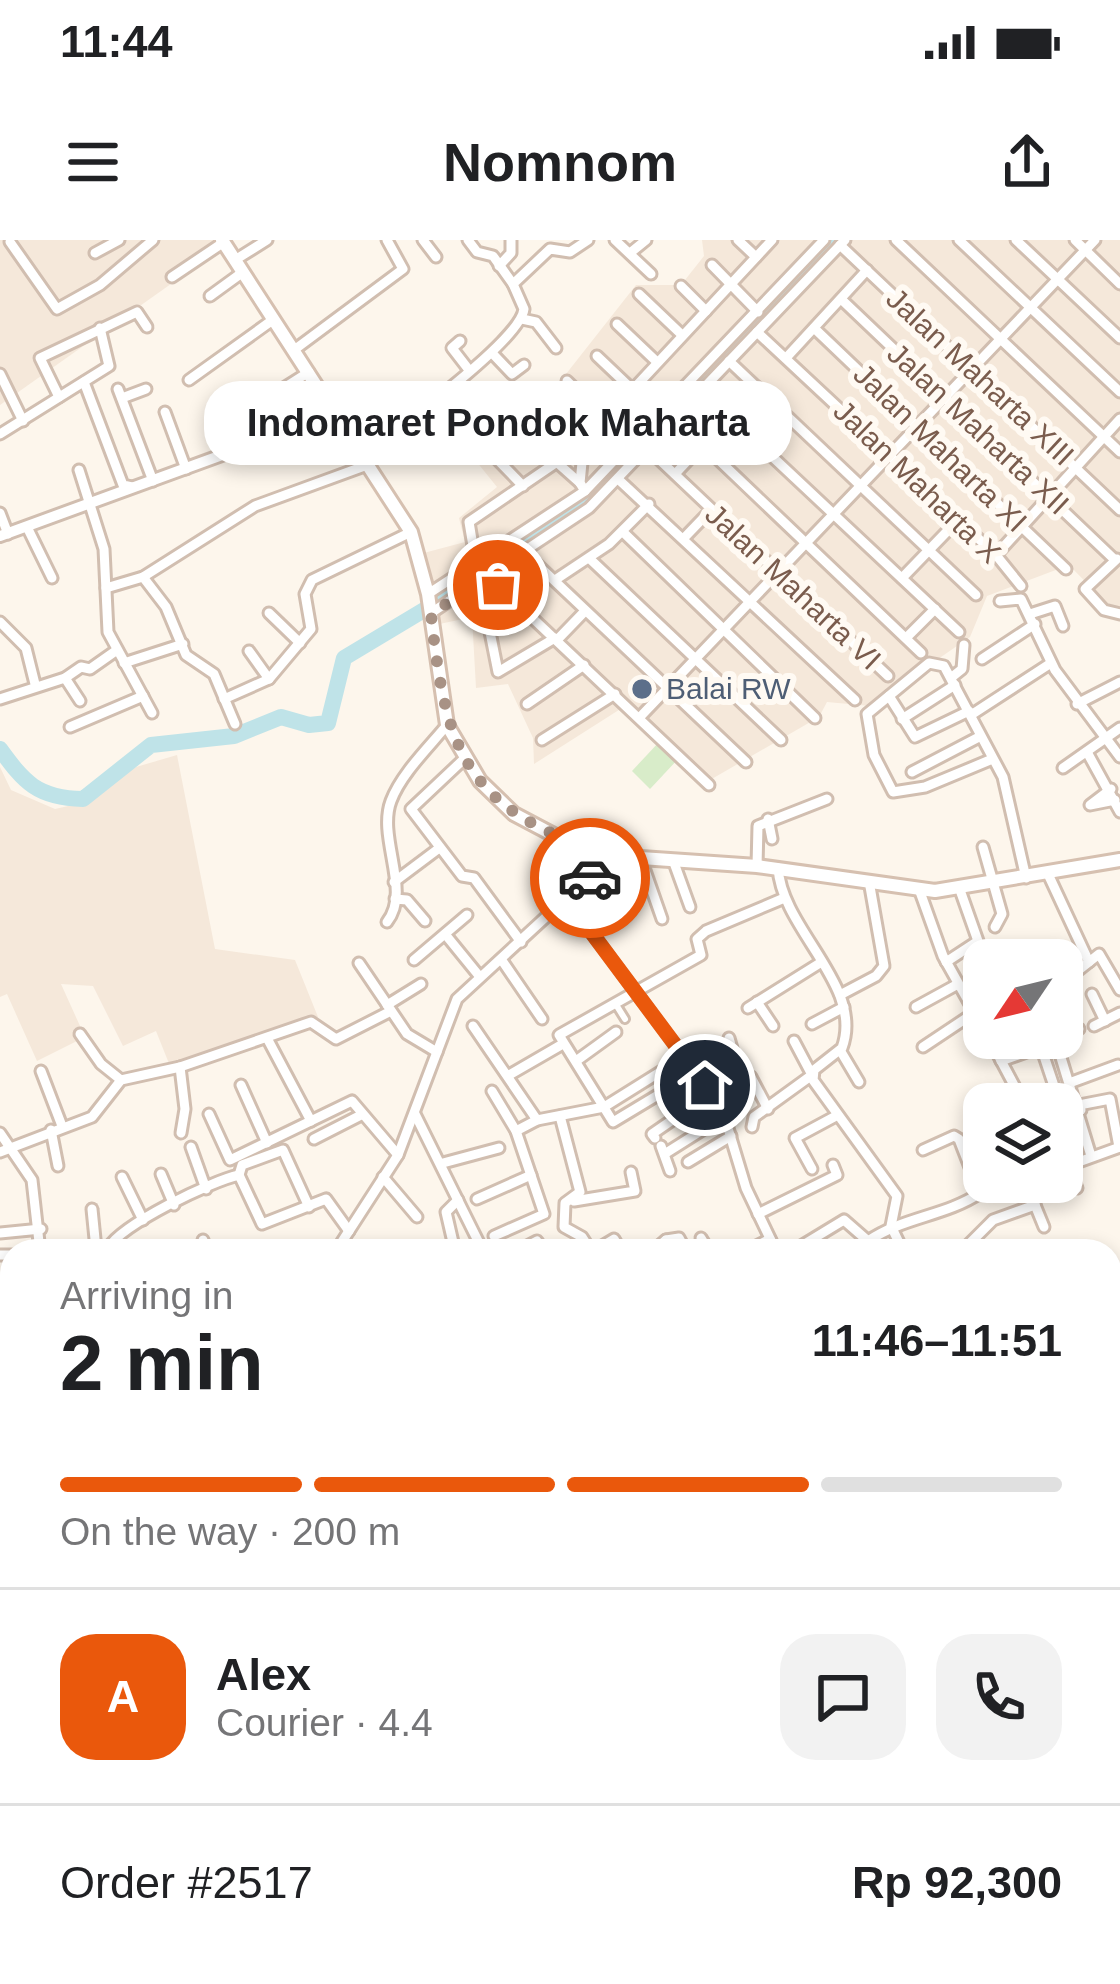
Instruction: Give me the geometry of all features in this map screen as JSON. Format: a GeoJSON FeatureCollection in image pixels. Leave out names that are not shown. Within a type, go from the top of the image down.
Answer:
{"type":"FeatureCollection","features":[{"type":"Feature","properties":{"kind":"main road"},"geometry":{"type":"LineString","coordinates":[[223,241],[412,532],[430,605],[447,724],[464,759],[500,802],[530,824],[616,856],[778,868],[919,889],[960,890],[1120,860]]}},
{"type":"Feature","properties":{"kind":"street"},"geometry":{"type":"LineString","coordinates":[[94,253],[118,240],[131,262]]}},
{"type":"Feature","properties":{"kind":"street"},"geometry":{"type":"LineString","coordinates":[[1,254],[11,241],[56,309],[131,262],[153,240]]}},
{"type":"Feature","properties":{"kind":"street"},"geometry":{"type":"LineString","coordinates":[[210,296],[267,240]]}},
{"type":"Feature","properties":{"kind":"street"},"geometry":{"type":"LineString","coordinates":[[423,240],[436,257]]}},
{"type":"Feature","properties":{"kind":"street"},"geometry":{"type":"LineString","coordinates":[[499,266],[511,253],[511,240]]}},
{"type":"Feature","properties":{"kind":"street"},"geometry":{"type":"LineString","coordinates":[[513,284],[548,245],[570,252],[588,240]]}},
{"type":"Feature","properties":{"kind":"street"},"geometry":{"type":"LineString","coordinates":[[615,240],[651,274]]}},
{"type":"Feature","properties":{"kind":"street"},"geometry":{"type":"LineString","coordinates":[[630,253],[646,240]]}},
{"type":"Feature","properties":{"kind":"street"},"geometry":{"type":"LineString","coordinates":[[738,240],[756,257]]}},
{"type":"Feature","properties":{"kind":"street"},"geometry":{"type":"LineString","coordinates":[[582,487],[584,442],[772,240]]}},
{"type":"Feature","properties":{"kind":"street"},"geometry":{"type":"LineString","coordinates":[[430,605],[476,564],[582,487],[659,415],[824,240]]}},
{"type":"Feature","properties":{"kind":"street"},"geometry":{"type":"LineString","coordinates":[[896,240],[1120,452]]}},
{"type":"Feature","properties":{"kind":"street"},"geometry":{"type":"LineString","coordinates":[[959,240],[1120,392]]}},
{"type":"Feature","properties":{"kind":"street"},"geometry":{"type":"LineString","coordinates":[[1016,240],[1120,338]]}},
{"type":"Feature","properties":{"kind":"street"},"geometry":{"type":"LineString","coordinates":[[1075,240],[1118,279]]}},
{"type":"Feature","properties":{"kind":"street"},"geometry":{"type":"LineString","coordinates":[[640,717],[1095,240]]}},
{"type":"Feature","properties":{"kind":"street"},"geometry":{"type":"LineString","coordinates":[[172,277],[223,241]]}},
{"type":"Feature","properties":{"kind":"street"},"geometry":{"type":"LineString","coordinates":[[294,350],[403,269],[389,241]]}},
{"type":"Feature","properties":{"kind":"street"},"geometry":{"type":"LineString","coordinates":[[106,588],[143,577],[255,506],[367,458],[492,353],[522,320],[520,296],[499,266],[470,243],[460,256]]}},
{"type":"Feature","properties":{"kind":"street"},"geometry":{"type":"LineString","coordinates":[[430,605],[488,576],[589,508],[842,243]]}},
{"type":"Feature","properties":{"kind":"street","name":"Jalan Maharta XIII"},"geometry":{"type":"LineString","coordinates":[[842,243],[1120,510]]}},
{"type":"Feature","properties":{"kind":"street"},"geometry":{"type":"LineString","coordinates":[[712,265],[758,312]]}},
{"type":"Feature","properties":{"kind":"street"},"geometry":{"type":"LineString","coordinates":[[786,358],[867,270]]}},
{"type":"Feature","properties":{"kind":"street"},"geometry":{"type":"LineString","coordinates":[[681,286],[706,311]]}},
{"type":"Feature","properties":{"kind":"street"},"geometry":{"type":"LineString","coordinates":[[639,294],[682,335]]}},
{"type":"Feature","properties":{"kind":"street","name":"Jalan Maharta XII"},"geometry":{"type":"LineString","coordinates":[[841,299],[1118,559]]}},
{"type":"Feature","properties":{"kind":"street"},"geometry":{"type":"LineString","coordinates":[[40,358],[134,307],[147,327]]}},
{"type":"Feature","properties":{"kind":"street"},"geometry":{"type":"LineString","coordinates":[[189,380],[274,319]]}},
{"type":"Feature","properties":{"kind":"street"},"geometry":{"type":"LineString","coordinates":[[522,320],[536,322],[556,348]]}},
{"type":"Feature","properties":{"kind":"street"},"geometry":{"type":"LineString","coordinates":[[617,324],[657,362]]}},
{"type":"Feature","properties":{"kind":"street"},"geometry":{"type":"LineString","coordinates":[[0,434],[109,366],[100,328]]}},
{"type":"Feature","properties":{"kind":"street","name":"Jalan Maharta XI"},"geometry":{"type":"LineString","coordinates":[[814,328],[1066,569]]}},
{"type":"Feature","properties":{"kind":"street","name":"Jalan Maharta X"},"geometry":{"type":"LineString","coordinates":[[757,332],[996,555],[1021,586]]}},
{"type":"Feature","properties":{"kind":"street"},"geometry":{"type":"LineString","coordinates":[[460,341],[452,348],[469,370]]}},
{"type":"Feature","properties":{"kind":"street"},"geometry":{"type":"LineString","coordinates":[[32,343],[59,397]]}},
{"type":"Feature","properties":{"kind":"street"},"geometry":{"type":"LineString","coordinates":[[492,353],[512,374],[524,365]]}},
{"type":"Feature","properties":{"kind":"street"},"geometry":{"type":"LineString","coordinates":[[597,356],[659,415]]}},
{"type":"Feature","properties":{"kind":"street"},"geometry":{"type":"LineString","coordinates":[[729,361],[976,595]]}},
{"type":"Feature","properties":{"kind":"street"},"geometry":{"type":"LineString","coordinates":[[279,391],[309,372]]}},
{"type":"Feature","properties":{"kind":"street"},"geometry":{"type":"LineString","coordinates":[[0,374],[23,421]]}},
{"type":"Feature","properties":{"kind":"street"},"geometry":{"type":"LineString","coordinates":[[567,381],[605,418]]}},
{"type":"Feature","properties":{"kind":"street"},"geometry":{"type":"LineString","coordinates":[[84,382],[123,485],[132,487]]}},
{"type":"Feature","properties":{"kind":"street"},"geometry":{"type":"LineString","coordinates":[[675,474],[757,387]]}},
{"type":"Feature","properties":{"kind":"street"},"geometry":{"type":"LineString","coordinates":[[146,389],[120,394],[153,481]]}},
{"type":"Feature","properties":{"kind":"street"},"geometry":{"type":"LineString","coordinates":[[544,409],[584,442]]}},
{"type":"Feature","properties":{"kind":"street"},"geometry":{"type":"LineString","coordinates":[[165,412],[186,469]]}},
{"type":"Feature","properties":{"kind":"street"},"geometry":{"type":"LineString","coordinates":[[0,512],[4,535],[28,530],[91,502],[337,413]]}},
{"type":"Feature","properties":{"kind":"street"},"geometry":{"type":"LineString","coordinates":[[729,416],[959,632]]}},
{"type":"Feature","properties":{"kind":"street"},"geometry":{"type":"LineString","coordinates":[[996,555],[1120,419]]}},
{"type":"Feature","properties":{"kind":"street"},"geometry":{"type":"LineString","coordinates":[[516,426],[582,487]]}},
{"type":"Feature","properties":{"kind":"street"},"geometry":{"type":"LineString","coordinates":[[703,445],[921,653]]}},
{"type":"Feature","properties":{"kind":"street","name":"Jalan Maharta VI"},"geometry":{"type":"LineString","coordinates":[[646,448],[888,676]]}},
{"type":"Feature","properties":{"kind":"street"},"geometry":{"type":"LineString","coordinates":[[493,455],[524,488]]}},
{"type":"Feature","properties":{"kind":"street"},"geometry":{"type":"LineString","coordinates":[[476,564],[467,525],[554,464]]}},
{"type":"Feature","properties":{"kind":"street"},"geometry":{"type":"LineString","coordinates":[[79,470],[104,549],[108,632],[152,713]]}},
{"type":"Feature","properties":{"kind":"street"},"geometry":{"type":"LineString","coordinates":[[618,479],[855,700]]}},
{"type":"Feature","properties":{"kind":"street"},"geometry":{"type":"LineString","coordinates":[[555,580],[590,559],[649,504]]}},
{"type":"Feature","properties":{"kind":"street"},"geometry":{"type":"LineString","coordinates":[[684,538],[711,510]]}},
{"type":"Feature","properties":{"kind":"street"},"geometry":{"type":"LineString","coordinates":[[902,578],[958,520]]}},
{"type":"Feature","properties":{"kind":"street"},"geometry":{"type":"LineString","coordinates":[[28,530],[52,578]]}},
{"type":"Feature","properties":{"kind":"street"},"geometry":{"type":"LineString","coordinates":[[224,699],[269,680],[311,629],[305,594],[312,580],[412,532]]}},
{"type":"Feature","properties":{"kind":"street"},"geometry":{"type":"LineString","coordinates":[[623,532],[814,718]]}},
{"type":"Feature","properties":{"kind":"street"},"geometry":{"type":"LineString","coordinates":[[524,552],[746,762]]}},
{"type":"Feature","properties":{"kind":"street"},"geometry":{"type":"LineString","coordinates":[[590,559],[781,740]]}},
{"type":"Feature","properties":{"kind":"street"},"geometry":{"type":"LineString","coordinates":[[1118,559],[1085,589],[1104,610],[1120,614]]}},
{"type":"Feature","properties":{"kind":"street"},"geometry":{"type":"LineString","coordinates":[[488,576],[709,785]]}},
{"type":"Feature","properties":{"kind":"street"},"geometry":{"type":"LineString","coordinates":[[143,577],[166,607],[186,655],[214,674],[235,724]]}},
{"type":"Feature","properties":{"kind":"street"},"geometry":{"type":"LineString","coordinates":[[1000,601],[1017,597],[1077,704],[1120,757]]}},
{"type":"Feature","properties":{"kind":"street"},"geometry":{"type":"LineString","coordinates":[[982,659],[1054,606],[1063,626]]}},
{"type":"Feature","properties":{"kind":"street"},"geometry":{"type":"LineString","coordinates":[[522,608],[490,632],[498,672],[556,639],[585,611]]}},
{"type":"Feature","properties":{"kind":"street"},"geometry":{"type":"LineString","coordinates":[[907,637],[934,609]]}},
{"type":"Feature","properties":{"kind":"street"},"geometry":{"type":"LineString","coordinates":[[269,613],[300,643]]}},
{"type":"Feature","properties":{"kind":"street"},"geometry":{"type":"LineString","coordinates":[[0,622],[26,648],[34,684]]}},
{"type":"Feature","properties":{"kind":"street"},"geometry":{"type":"LineString","coordinates":[[124,663],[183,644]]}},
{"type":"Feature","properties":{"kind":"street"},"geometry":{"type":"LineString","coordinates":[[902,719],[953,681],[962,669],[964,645]]}},
{"type":"Feature","properties":{"kind":"street"},"geometry":{"type":"LineString","coordinates":[[0,699],[34,684],[65,678],[117,650]]}},
{"type":"Feature","properties":{"kind":"street"},"geometry":{"type":"LineString","coordinates":[[249,651],[269,680]]}},
{"type":"Feature","properties":{"kind":"street"},"geometry":{"type":"LineString","coordinates":[[990,760],[925,788],[893,792],[874,755],[867,714],[929,663],[941,663],[1008,790],[1026,878]]}},
{"type":"Feature","properties":{"kind":"street"},"geometry":{"type":"LineString","coordinates":[[889,695],[911,735],[920,737],[970,713],[1051,663]]}},
{"type":"Feature","properties":{"kind":"street"},"geometry":{"type":"LineString","coordinates":[[527,704],[584,665]]}},
{"type":"Feature","properties":{"kind":"street"},"geometry":{"type":"LineString","coordinates":[[65,678],[80,700]]}},
{"type":"Feature","properties":{"kind":"street"},"geometry":{"type":"LineString","coordinates":[[1077,704],[1120,682]]}},
{"type":"Feature","properties":{"kind":"street"},"geometry":{"type":"LineString","coordinates":[[542,740],[615,694]]}},
{"type":"Feature","properties":{"kind":"street"},"geometry":{"type":"LineString","coordinates":[[70,727],[142,696]]}},
{"type":"Feature","properties":{"kind":"street"},"geometry":{"type":"LineString","coordinates":[[387,922],[395,898],[387,831],[390,803],[447,724]]}},
{"type":"Feature","properties":{"kind":"street"},"geometry":{"type":"LineString","coordinates":[[1063,768],[1120,728]]}},
{"type":"Feature","properties":{"kind":"street"},"geometry":{"type":"LineString","coordinates":[[912,772],[979,737]]}},
{"type":"Feature","properties":{"kind":"street"},"geometry":{"type":"LineString","coordinates":[[1087,752],[1120,812]]}},
{"type":"Feature","properties":{"kind":"street"},"geometry":{"type":"LineString","coordinates":[[464,759],[411,805],[438,849],[462,877],[476,880],[520,942]]}},
{"type":"Feature","properties":{"kind":"street"},"geometry":{"type":"LineString","coordinates":[[758,866],[755,832],[768,819],[827,799]]}},
{"type":"Feature","properties":{"kind":"street"},"geometry":{"type":"LineString","coordinates":[[768,819],[772,839]]}},
{"type":"Feature","properties":{"kind":"street"},"geometry":{"type":"LineString","coordinates":[[983,847],[1002,914],[995,927]]}},
{"type":"Feature","properties":{"kind":"street"},"geometry":{"type":"LineString","coordinates":[[394,882],[438,849]]}},
{"type":"Feature","properties":{"kind":"street"},"geometry":{"type":"LineString","coordinates":[[344,1239],[398,1155],[457,999],[616,856]]}},
{"type":"Feature","properties":{"kind":"street"},"geometry":{"type":"LineString","coordinates":[[616,856],[623,911]]}},
{"type":"Feature","properties":{"kind":"street"},"geometry":{"type":"LineString","coordinates":[[641,859],[662,919]]}},
{"type":"Feature","properties":{"kind":"street"},"geometry":{"type":"LineString","coordinates":[[673,860],[690,907]]}},
{"type":"Feature","properties":{"kind":"street"},"geometry":{"type":"LineString","coordinates":[[752,1127],[754,1117],[840,1050],[846,1032],[842,1001],[782,899],[778,868]]}},
{"type":"Feature","properties":{"kind":"street"},"geometry":{"type":"LineString","coordinates":[[1048,874],[1089,962]]}},
{"type":"Feature","properties":{"kind":"street"},"geometry":{"type":"LineString","coordinates":[[812,1024],[884,966],[869,881]]}},
{"type":"Feature","properties":{"kind":"street"},"geometry":{"type":"LineString","coordinates":[[919,889],[963,993]]}},
{"type":"Feature","properties":{"kind":"street"},"geometry":{"type":"LineString","coordinates":[[946,962],[979,938],[960,890]]}},
{"type":"Feature","properties":{"kind":"street"},"geometry":{"type":"LineString","coordinates":[[395,898],[406,900],[424,922]]}},
{"type":"Feature","properties":{"kind":"street"},"geometry":{"type":"LineString","coordinates":[[509,1075],[614,1003],[701,955],[698,939],[706,931],[782,899]]}},
{"type":"Feature","properties":{"kind":"street"},"geometry":{"type":"LineString","coordinates":[[568,901],[639,990],[708,1089],[770,1239]]}},
{"type":"Feature","properties":{"kind":"street"},"geometry":{"type":"LineString","coordinates":[[413,960],[467,915]]}},
{"type":"Feature","properties":{"kind":"street"},"geometry":{"type":"LineString","coordinates":[[445,934],[480,977]]}},
{"type":"Feature","properties":{"kind":"street"},"geometry":{"type":"LineString","coordinates":[[1083,967],[1102,955],[1120,990]]}},
{"type":"Feature","properties":{"kind":"street"},"geometry":{"type":"LineString","coordinates":[[501,959],[542,1018]]}},
{"type":"Feature","properties":{"kind":"street"},"geometry":{"type":"LineString","coordinates":[[359,963],[407,1034],[437,1052]]}},
{"type":"Feature","properties":{"kind":"street"},"geometry":{"type":"LineString","coordinates":[[772,1026],[752,1005],[820,963]]}},
{"type":"Feature","properties":{"kind":"street"},"geometry":{"type":"LineString","coordinates":[[0,1152],[96,1114],[121,1080],[180,1067],[311,1022],[336,1039],[421,984]]}},
{"type":"Feature","properties":{"kind":"street"},"geometry":{"type":"LineString","coordinates":[[916,1007],[958,984]]}},
{"type":"Feature","properties":{"kind":"street"},"geometry":{"type":"LineString","coordinates":[[1092,994],[1100,1023],[1120,1013]]}},
{"type":"Feature","properties":{"kind":"street"},"geometry":{"type":"LineString","coordinates":[[614,1003],[625,1019]]}},
{"type":"Feature","properties":{"kind":"street"},"geometry":{"type":"LineString","coordinates":[[922,1047],[963,1020]]}},
{"type":"Feature","properties":{"kind":"street"},"geometry":{"type":"LineString","coordinates":[[473,1026],[537,1120]]}},
{"type":"Feature","properties":{"kind":"street"},"geometry":{"type":"LineString","coordinates":[[576,1060],[616,1033]]}},
{"type":"Feature","properties":{"kind":"street"},"geometry":{"type":"LineString","coordinates":[[80,1034],[101,1064],[121,1080]]}},
{"type":"Feature","properties":{"kind":"street"},"geometry":{"type":"LineString","coordinates":[[670,1171],[652,1134],[737,1066],[729,1037]]}},
{"type":"Feature","properties":{"kind":"street"},"geometry":{"type":"LineString","coordinates":[[267,1038],[311,1121]]}},
{"type":"Feature","properties":{"kind":"street"},"geometry":{"type":"LineString","coordinates":[[560,1040],[617,1123],[696,1072]]}},
{"type":"Feature","properties":{"kind":"street"},"geometry":{"type":"LineString","coordinates":[[794,1041],[836,1116],[897,1196],[891,1226],[897,1239]]}},
{"type":"Feature","properties":{"kind":"street"},"geometry":{"type":"LineString","coordinates":[[840,1050],[859,1082]]}},
{"type":"Feature","properties":{"kind":"street"},"geometry":{"type":"LineString","coordinates":[[516,1130],[537,1120],[604,1107],[684,1057]]}},
{"type":"Feature","properties":{"kind":"street"},"geometry":{"type":"LineString","coordinates":[[1007,1059],[1001,1061],[1013,1083]]}},
{"type":"Feature","properties":{"kind":"street"},"geometry":{"type":"LineString","coordinates":[[1065,1059],[1072,1082],[1118,1065]]}},
{"type":"Feature","properties":{"kind":"street"},"geometry":{"type":"LineString","coordinates":[[180,1067],[181,1133]]}},
{"type":"Feature","properties":{"kind":"street"},"geometry":{"type":"LineString","coordinates":[[41,1071],[57,1128],[58,1166]]}},
{"type":"Feature","properties":{"kind":"street"},"geometry":{"type":"LineString","coordinates":[[752,1077],[768,1109]]}},
{"type":"Feature","properties":{"kind":"street"},"geometry":{"type":"LineString","coordinates":[[241,1085],[267,1143]]}},
{"type":"Feature","properties":{"kind":"street"},"geometry":{"type":"LineString","coordinates":[[492,1091],[516,1130],[544,1214],[494,1236]]}},
{"type":"Feature","properties":{"kind":"street"},"geometry":{"type":"LineString","coordinates":[[1083,1107],[1110,1100],[1119,1147],[1083,1159]]}},
{"type":"Feature","properties":{"kind":"street"},"geometry":{"type":"LineString","coordinates":[[209,1114],[230,1160],[349,1102],[398,1155]]}},
{"type":"Feature","properties":{"kind":"street"},"geometry":{"type":"LineString","coordinates":[[314,1139],[361,1114]]}},
{"type":"Feature","properties":{"kind":"street"},"geometry":{"type":"LineString","coordinates":[[415,1114],[478,1239]]}},
{"type":"Feature","properties":{"kind":"street"},"geometry":{"type":"LineString","coordinates":[[560,1116],[580,1192],[574,1201]]}},
{"type":"Feature","properties":{"kind":"street"},"geometry":{"type":"LineString","coordinates":[[812,1169],[796,1138],[836,1116]]}},
{"type":"Feature","properties":{"kind":"street"},"geometry":{"type":"LineString","coordinates":[[661,1146],[723,1117]]}},
{"type":"Feature","properties":{"kind":"street"},"geometry":{"type":"LineString","coordinates":[[1083,1121],[1091,1156]]}},
{"type":"Feature","properties":{"kind":"street"},"geometry":{"type":"LineString","coordinates":[[0,1133],[32,1180],[40,1239]]}},
{"type":"Feature","properties":{"kind":"street"},"geometry":{"type":"LineString","coordinates":[[688,1162],[731,1136]]}},
{"type":"Feature","properties":{"kind":"street"},"geometry":{"type":"LineString","coordinates":[[874,1239],[891,1226],[959,1205],[980,1193],[959,1139],[922,1150]]}},
{"type":"Feature","properties":{"kind":"street"},"geometry":{"type":"LineString","coordinates":[[191,1147],[206,1189]]}},
{"type":"Feature","properties":{"kind":"street"},"geometry":{"type":"LineString","coordinates":[[442,1163],[499,1148]]}},
{"type":"Feature","properties":{"kind":"street"},"geometry":{"type":"LineString","coordinates":[[309,1207],[283,1150],[242,1165],[239,1175],[262,1224],[309,1207],[326,1199],[348,1239]]}},
{"type":"Feature","properties":{"kind":"street"},"geometry":{"type":"LineString","coordinates":[[758,1214],[836,1170],[846,1186]]}},
{"type":"Feature","properties":{"kind":"street"},"geometry":{"type":"LineString","coordinates":[[579,1239],[564,1227],[565,1203],[635,1191],[632,1172]]}},
{"type":"Feature","properties":{"kind":"street"},"geometry":{"type":"LineString","coordinates":[[161,1174],[174,1205]]}},
{"type":"Feature","properties":{"kind":"street"},"geometry":{"type":"LineString","coordinates":[[113,1239],[142,1220],[239,1175]]}},
{"type":"Feature","properties":{"kind":"street"},"geometry":{"type":"LineString","coordinates":[[477,1198],[531,1175]]}},
{"type":"Feature","properties":{"kind":"street"},"geometry":{"type":"LineString","coordinates":[[383,1177],[417,1217]]}},
{"type":"Feature","properties":{"kind":"street"},"geometry":{"type":"LineString","coordinates":[[120,1178],[142,1220]]}},
{"type":"Feature","properties":{"kind":"street"},"geometry":{"type":"LineString","coordinates":[[452,1239],[446,1213],[458,1199]]}},
{"type":"Feature","properties":{"kind":"street"},"geometry":{"type":"LineString","coordinates":[[974,1239],[993,1220],[1034,1205],[1044,1227]]}},
{"type":"Feature","properties":{"kind":"street"},"geometry":{"type":"LineString","coordinates":[[839,1207],[860,1239]]}},
{"type":"Feature","properties":{"kind":"street"},"geometry":{"type":"LineString","coordinates":[[92,1209],[101,1239]]}},
{"type":"Feature","properties":{"kind":"street"},"geometry":{"type":"LineString","coordinates":[[821,1239],[847,1220]]}},
{"type":"Feature","properties":{"kind":"street"},"geometry":{"type":"LineString","coordinates":[[0,1233],[40,1228]]}},
{"type":"Feature","properties":{"kind":"shaded area"},"geometry":{"type":"Polygon","coordinates":[[[0,240],[233,240],[0,405],[0,240]]]}},
{"type":"Feature","properties":{"kind":"shaded area"},"geometry":{"type":"Polygon","coordinates":[[[702,240],[1120,240],[1120,617],[1069,565],[987,596],[970,637],[870,706],[827,702],[819,717],[710,780],[622,708],[534,764],[533,738],[508,684],[476,688],[472,617],[435,625],[420,554],[465,542],[459,518],[497,487],[476,461],[544,402],[636,285],[681,285],[704,256],[702,240]]]}},
{"type":"Feature","properties":{"kind":"shaded area"},"geometry":{"type":"Polygon","coordinates":[[[177,755],[215,949],[295,960],[318,1017],[170,1066],[156,1031],[123,1046],[93,986],[61,984],[85,1037],[37,1061],[7,994],[0,997],[0,767],[11,790],[55,809],[77,804],[136,767],[177,755]]]}},
{"type":"Feature","properties":{"kind":"green space"},"geometry":{"type":"Polygon","coordinates":[[[660,741],[679,758],[650,789],[632,771],[660,741]]]}},
{"type":"Feature","properties":{"kind":"waterway"},"geometry":{"type":"LineString","coordinates":[[0,749],[33,786],[83,799],[151,745],[234,736],[281,717],[309,725],[328,723],[344,658],[449,595],[588,500],[837,240]]}},
{"type":"Feature","properties":{"kind":"way so far"},"geometry":{"type":"LineString","coordinates":[[498,585],[488,576],[431,614],[447,724],[480,781],[514,814],[541,831],[612,856],[590,878]]}},
{"type":"Feature","properties":{"kind":"place","name":"Indomaret Pondok Maharta"},"geometry":{"type":"Point","coordinates":[498,585]}},
{"type":"Feature","properties":{"kind":"place","name":"Balai RW"},"geometry":{"type":"Point","coordinates":[642,689]}},
{"type":"Feature","properties":{"kind":"route"},"geometry":{"type":"LineString","coordinates":[[590,878],[568,901],[613,953],[705,1085]]}}]}
